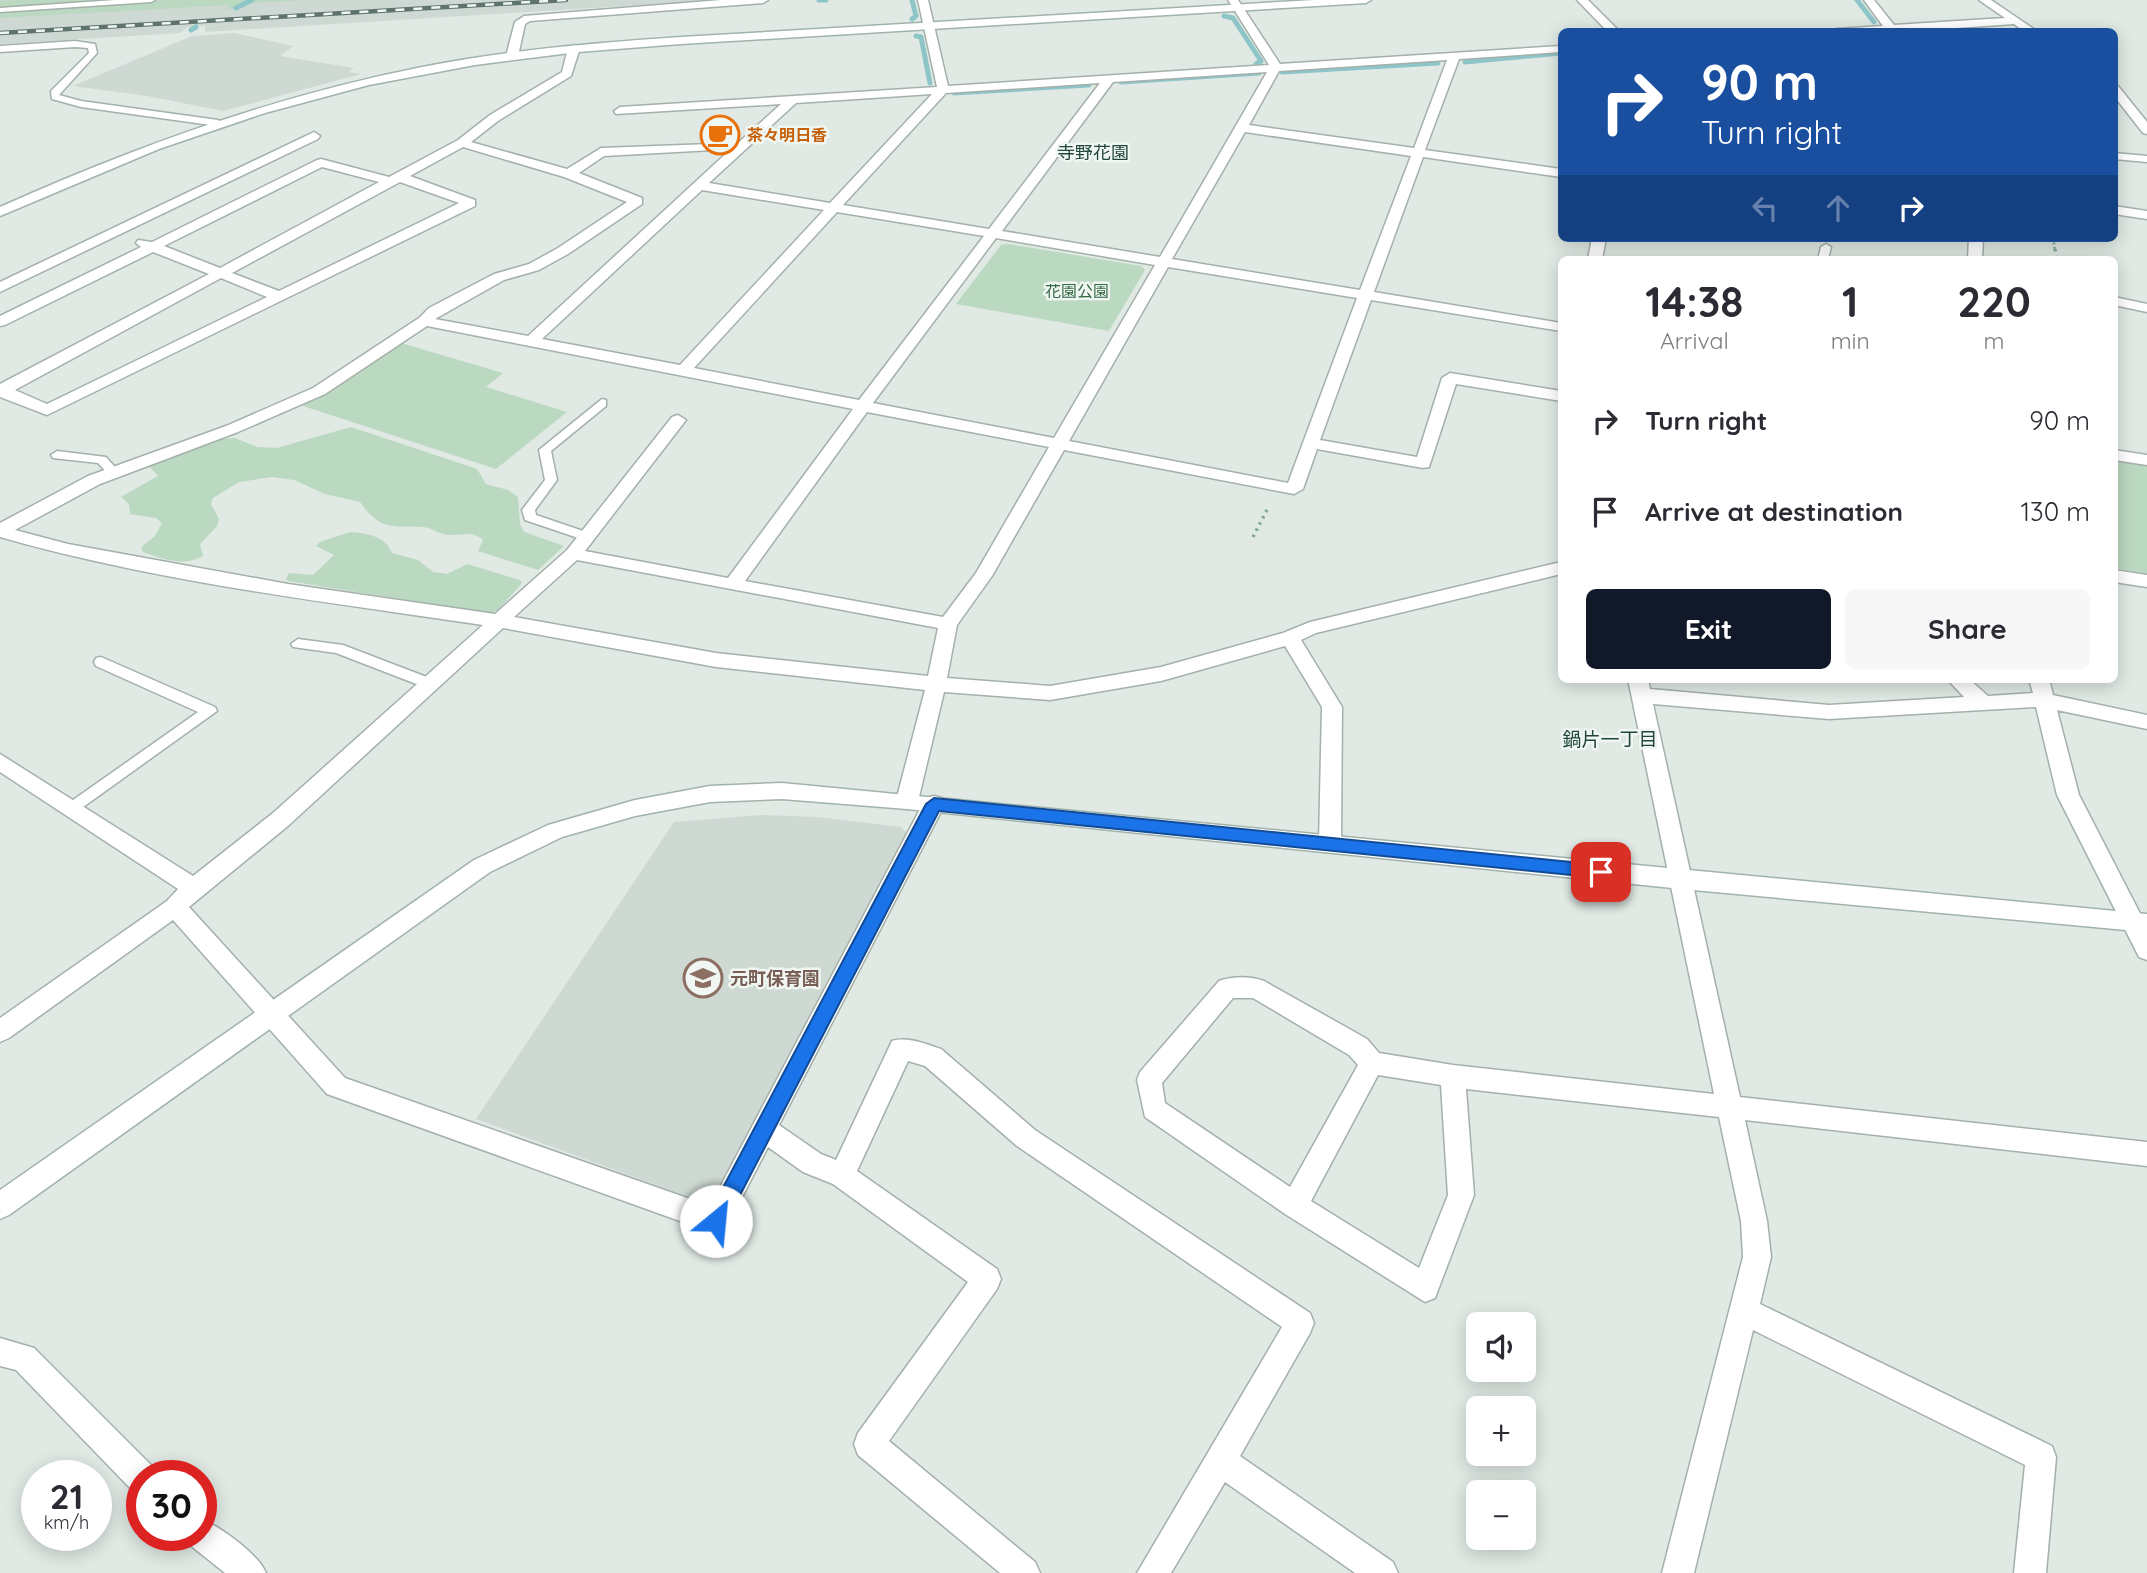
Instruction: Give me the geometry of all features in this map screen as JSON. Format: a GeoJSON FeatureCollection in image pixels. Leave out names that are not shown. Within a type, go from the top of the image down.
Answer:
{"type":"FeatureCollection","features":[{"type":"Feature","properties":{"kind":"street"},"geometry":{"type":"LineString","coordinates":[[512,56],[520,22],[528,18],[763,0]]}},
{"type":"Feature","properties":{"kind":"street"},"geometry":{"type":"LineString","coordinates":[[923,0],[943,89]]}},
{"type":"Feature","properties":{"kind":"street"},"geometry":{"type":"LineString","coordinates":[[0,212],[87,172],[218,123],[361,83],[512,56],[574,48],[1236,4],[1366,0]]}},
{"type":"Feature","properties":{"kind":"street"},"geometry":{"type":"LineString","coordinates":[[1582,0],[1611,28]]}},
{"type":"Feature","properties":{"kind":"street"},"geometry":{"type":"LineString","coordinates":[[1869,0],[1890,28]]}},
{"type":"Feature","properties":{"kind":"street"},"geometry":{"type":"LineString","coordinates":[[1984,0],[2027,28]]}},
{"type":"Feature","properties":{"kind":"street"},"geometry":{"type":"LineString","coordinates":[[1236,4],[1276,67]]}},
{"type":"Feature","properties":{"kind":"street"},"geometry":{"type":"LineString","coordinates":[[1920,28],[2016,21]]}},
{"type":"Feature","properties":{"kind":"street"},"geometry":{"type":"LineString","coordinates":[[1,390],[463,143],[494,118],[567,74],[574,48]]}},
{"type":"Feature","properties":{"kind":"street"},"geometry":{"type":"LineString","coordinates":[[620,111],[1558,49]]}},
{"type":"Feature","properties":{"kind":"street"},"geometry":{"type":"LineString","coordinates":[[424,321],[1294,489],[1454,56]]}},
{"type":"Feature","properties":{"kind":"street"},"geometry":{"type":"LineString","coordinates":[[907,801],[936,686],[948,624],[983,576],[1276,67]]}},
{"type":"Feature","properties":{"kind":"street"},"geometry":{"type":"LineString","coordinates":[[733,585],[990,234],[1110,78]]}},
{"type":"Feature","properties":{"kind":"street"},"geometry":{"type":"LineString","coordinates":[[683,371],[943,89]]}},
{"type":"Feature","properties":{"kind":"street"},"geometry":{"type":"LineString","coordinates":[[531,341],[792,100]]}},
{"type":"Feature","properties":{"kind":"street"},"geometry":{"type":"LineString","coordinates":[[2125,100],[2147,130]]}},
{"type":"Feature","properties":{"kind":"street"},"geometry":{"type":"LineString","coordinates":[[1241,128],[1558,173]]}},
{"type":"Feature","properties":{"kind":"street"},"geometry":{"type":"LineString","coordinates":[[0,288],[314,135]]}},
{"type":"Feature","properties":{"kind":"street"},"geometry":{"type":"LineString","coordinates":[[1,530],[94,480],[232,429],[319,391],[434,312],[499,277],[534,267],[563,251],[637,201],[569,174],[463,143]]}},
{"type":"Feature","properties":{"kind":"street"},"geometry":{"type":"LineString","coordinates":[[569,174],[601,152],[728,145],[742,147]]}},
{"type":"Feature","properties":{"kind":"street"},"geometry":{"type":"LineString","coordinates":[[0,322],[321,163],[396,179],[470,203],[47,410],[1,390]]}},
{"type":"Feature","properties":{"kind":"street"},"geometry":{"type":"LineString","coordinates":[[701,186],[1558,327]]}},
{"type":"Feature","properties":{"kind":"street"},"geometry":{"type":"LineString","coordinates":[[2118,211],[2147,215]]}},
{"type":"Feature","properties":{"kind":"street"},"geometry":{"type":"LineString","coordinates":[[114,233],[279,296]]}},
{"type":"Feature","properties":{"kind":"street"},"geometry":{"type":"LineString","coordinates":[[2118,302],[2147,308]]}},
{"type":"Feature","properties":{"kind":"street"},"geometry":{"type":"LineString","coordinates":[[1311,443],[1423,463],[1450,378],[1558,396]]}},
{"type":"Feature","properties":{"kind":"street"},"geometry":{"type":"LineString","coordinates":[[0,1031],[175,907],[194,888],[281,820],[432,685],[573,554],[678,420]]}},
{"type":"Feature","properties":{"kind":"street"},"geometry":{"type":"LineString","coordinates":[[2118,456],[2147,460]]}},
{"type":"Feature","properties":{"kind":"street"},"geometry":{"type":"LineString","coordinates":[[1,530],[67,550],[288,590],[499,621],[716,660],[936,686],[1050,693],[1161,674],[1290,638],[1310,628],[1558,569]]}},
{"type":"Feature","properties":{"kind":"street"},"geometry":{"type":"LineString","coordinates":[[573,554],[948,624]]}},
{"type":"Feature","properties":{"kind":"street"},"geometry":{"type":"LineString","coordinates":[[2118,577],[2147,581]]}},
{"type":"Feature","properties":{"kind":"street"},"geometry":{"type":"LineString","coordinates":[[1290,638],[1332,707],[1330,842]]}},
{"type":"Feature","properties":{"kind":"street"},"geometry":{"type":"LineString","coordinates":[[1961,683],[1982,702]]}},
{"type":"Feature","properties":{"kind":"street"},"geometry":{"type":"LineString","coordinates":[[2040,683],[2067,795],[2140,923],[2147,950]]}},
{"type":"Feature","properties":{"kind":"street"},"geometry":{"type":"LineString","coordinates":[[1678,1573],[1757,1257],[1754,1222],[1641,688],[1829,712],[1982,702],[2043,701],[2147,722]]}},
{"type":"Feature","properties":{"kind":"street"},"geometry":{"type":"LineString","coordinates":[[0,762],[194,888]]}},
{"type":"Feature","properties":{"kind":"street"},"geometry":{"type":"LineString","coordinates":[[0,1206],[482,866],[556,831],[635,808],[710,793],[782,791],[907,801],[1330,842],[1682,880],[2140,923]]}},
{"type":"Feature","properties":{"kind":"street"},"geometry":{"type":"LineString","coordinates":[[175,907],[337,1086],[716,1221],[934,804]]}},
{"type":"Feature","properties":{"kind":"street"},"geometry":{"type":"LineString","coordinates":[[1453,1076],[1461,1195],[1425,1288],[1294,1205],[1154,1109],[1149,1080],[1227,988],[1256,988],[1359,1046],[1372,1063],[1453,1076],[2147,1154]]}},
{"type":"Feature","properties":{"kind":"street"},"geometry":{"type":"LineString","coordinates":[[842,1175],[901,1049],[932,1057],[1026,1138],[1300,1323],[1153,1573]]}},
{"type":"Feature","properties":{"kind":"street"},"geometry":{"type":"LineString","coordinates":[[1294,1205],[1372,1063]]}},
{"type":"Feature","properties":{"kind":"street"},"geometry":{"type":"LineString","coordinates":[[765,1130],[812,1163],[842,1175],[987,1279],[869,1444],[1024,1573]]}},
{"type":"Feature","properties":{"kind":"street"},"geometry":{"type":"LineString","coordinates":[[1744,1311],[2041,1457],[2030,1573]]}},
{"type":"Feature","properties":{"kind":"street"},"geometry":{"type":"LineString","coordinates":[[0,1352],[24,1359],[126,1462]]}},
{"type":"Feature","properties":{"kind":"street"},"geometry":{"type":"LineString","coordinates":[[1221,1461],[1382,1573]]}},
{"type":"Feature","properties":{"kind":"street"},"geometry":{"type":"LineString","coordinates":[[217,1547],[250,1573]]}},
{"type":"Feature","properties":{"kind":"lane"},"geometry":{"type":"LineString","coordinates":[[0,10],[151,0]]}},
{"type":"Feature","properties":{"kind":"lane"},"geometry":{"type":"LineString","coordinates":[[0,49],[75,44],[92,46],[93,53],[63,82],[54,93],[55,97],[81,104],[120,107],[218,123]]}},
{"type":"Feature","properties":{"kind":"lane"},"geometry":{"type":"LineString","coordinates":[[2118,156],[2147,159]]}},
{"type":"Feature","properties":{"kind":"lane"},"geometry":{"type":"LineString","coordinates":[[1824,256],[1826,247]]}},
{"type":"Feature","properties":{"kind":"lane"},"geometry":{"type":"LineString","coordinates":[[587,537],[530,517],[528,510],[551,480],[545,450],[602,403]]}},
{"type":"Feature","properties":{"kind":"lane"},"geometry":{"type":"LineString","coordinates":[[57,455],[102,460],[114,473]]}},
{"type":"Feature","properties":{"kind":"lane"},"geometry":{"type":"LineString","coordinates":[[298,644],[338,648],[432,685]]}},
{"type":"Feature","properties":{"kind":"lane"},"geometry":{"type":"LineString","coordinates":[[72,809],[210,711],[101,662]]}},
{"type":"Feature","properties":{"kind":"path"},"geometry":{"type":"LineString","coordinates":[[1253,537],[1278,486]]}},
{"type":"Feature","properties":{"kind":"shaded area"},"geometry":{"type":"Polygon","coordinates":[[[0,0],[721,0],[205,32],[205,26],[188,27],[180,33],[0,44],[0,0]]]}},
{"type":"Feature","properties":{"kind":"shaded area"},"geometry":{"type":"Polygon","coordinates":[[[234,33],[293,46],[280,56],[354,68],[348,72],[361,74],[223,111],[147,96],[73,86],[192,36],[234,33]]]}},
{"type":"Feature","properties":{"kind":"shaded area","name":"元町保育園"},"geometry":{"type":"Polygon","coordinates":[[[760,815],[817,817],[901,827],[911,837],[716,1207],[476,1119],[674,822],[760,815]]]}},
{"type":"Feature","properties":{"kind":"green space"},"geometry":{"type":"Polygon","coordinates":[[[125,0],[0,8],[0,1],[125,0]]]}},
{"type":"Feature","properties":{"kind":"green space"},"geometry":{"type":"Polygon","coordinates":[[[169,0],[305,0],[251,3],[243,8],[226,9],[229,5],[0,18],[0,12],[169,0]]]}},
{"type":"Feature","properties":{"kind":"green space","name":"花園公園"},"geometry":{"type":"Polygon","coordinates":[[[1001,245],[1141,266],[1145,270],[1109,331],[956,304],[1001,245]]]}},
{"type":"Feature","properties":{"kind":"green space"},"geometry":{"type":"Polygon","coordinates":[[[401,343],[503,373],[486,387],[567,412],[496,469],[297,404],[339,383],[342,384],[401,343]]]}},
{"type":"Feature","properties":{"kind":"green space"},"geometry":{"type":"Polygon","coordinates":[[[351,427],[477,469],[486,484],[508,490],[518,497],[520,524],[524,532],[564,546],[538,570],[478,551],[483,540],[475,535],[448,535],[425,527],[387,525],[374,518],[360,502],[325,494],[294,480],[272,477],[239,482],[213,498],[211,504],[219,519],[217,526],[200,544],[203,556],[181,561],[143,552],[141,547],[155,536],[162,523],[156,518],[130,514],[129,504],[121,497],[158,476],[150,467],[152,464],[219,439],[235,438],[257,447],[277,448],[351,427]]]}},
{"type":"Feature","properties":{"kind":"green space"},"geometry":{"type":"Polygon","coordinates":[[[2118,460],[2147,464],[2147,574],[2118,569],[2118,460]]]}},
{"type":"Feature","properties":{"kind":"green space"},"geometry":{"type":"Polygon","coordinates":[[[350,532],[380,539],[392,553],[418,560],[433,572],[447,574],[467,564],[520,580],[522,583],[498,610],[489,613],[286,579],[289,573],[313,575],[334,555],[316,546],[320,542],[350,532]]]}},
{"type":"Feature","properties":{"kind":"waterway"},"geometry":{"type":"LineString","coordinates":[[236,8],[252,0]]}},
{"type":"Feature","properties":{"kind":"waterway"},"geometry":{"type":"LineString","coordinates":[[819,0],[826,0]]}},
{"type":"Feature","properties":{"kind":"waterway"},"geometry":{"type":"LineString","coordinates":[[912,0],[916,16],[912,19]]}},
{"type":"Feature","properties":{"kind":"waterway"},"geometry":{"type":"LineString","coordinates":[[1857,0],[1874,22]]}},
{"type":"Feature","properties":{"kind":"waterway"},"geometry":{"type":"LineString","coordinates":[[1224,16],[1233,18],[1261,61],[1256,64]]}},
{"type":"Feature","properties":{"kind":"waterway"},"geometry":{"type":"LineString","coordinates":[[191,30],[196,27]]}},
{"type":"Feature","properties":{"kind":"waterway"},"geometry":{"type":"LineString","coordinates":[[916,36],[921,37],[930,83]]}},
{"type":"Feature","properties":{"kind":"waterway"},"geometry":{"type":"LineString","coordinates":[[1465,62],[1558,53]]}},
{"type":"Feature","properties":{"kind":"waterway"},"geometry":{"type":"LineString","coordinates":[[1282,72],[1438,63]]}},
{"type":"Feature","properties":{"kind":"waterway"},"geometry":{"type":"LineString","coordinates":[[1121,82],[1259,73]]}},
{"type":"Feature","properties":{"kind":"waterway"},"geometry":{"type":"LineString","coordinates":[[954,93],[1089,85]]}},
{"type":"Feature","properties":{"kind":"railway"},"geometry":{"type":"LineString","coordinates":[[0,33],[566,0]]}},
{"type":"Feature","properties":{"kind":"place","name":"茶々明日香"},"geometry":{"type":"Point","coordinates":[720,135]}},
{"type":"Feature","properties":{"kind":"place","name":"元町保育園"},"geometry":{"type":"Point","coordinates":[703,978]}},
{"type":"Feature","properties":{"kind":"district","name":"寺野花園"},"geometry":{"type":"Point","coordinates":[1093,152]}},
{"type":"Feature","properties":{"kind":"district","name":"鍋片一丁目"},"geometry":{"type":"Point","coordinates":[1610,739]}},
{"type":"Feature","properties":{"kind":"route"},"geometry":{"type":"LineString","coordinates":[[716,1221],[778,1107],[934,804],[1330,842],[1601,872]]}}]}
